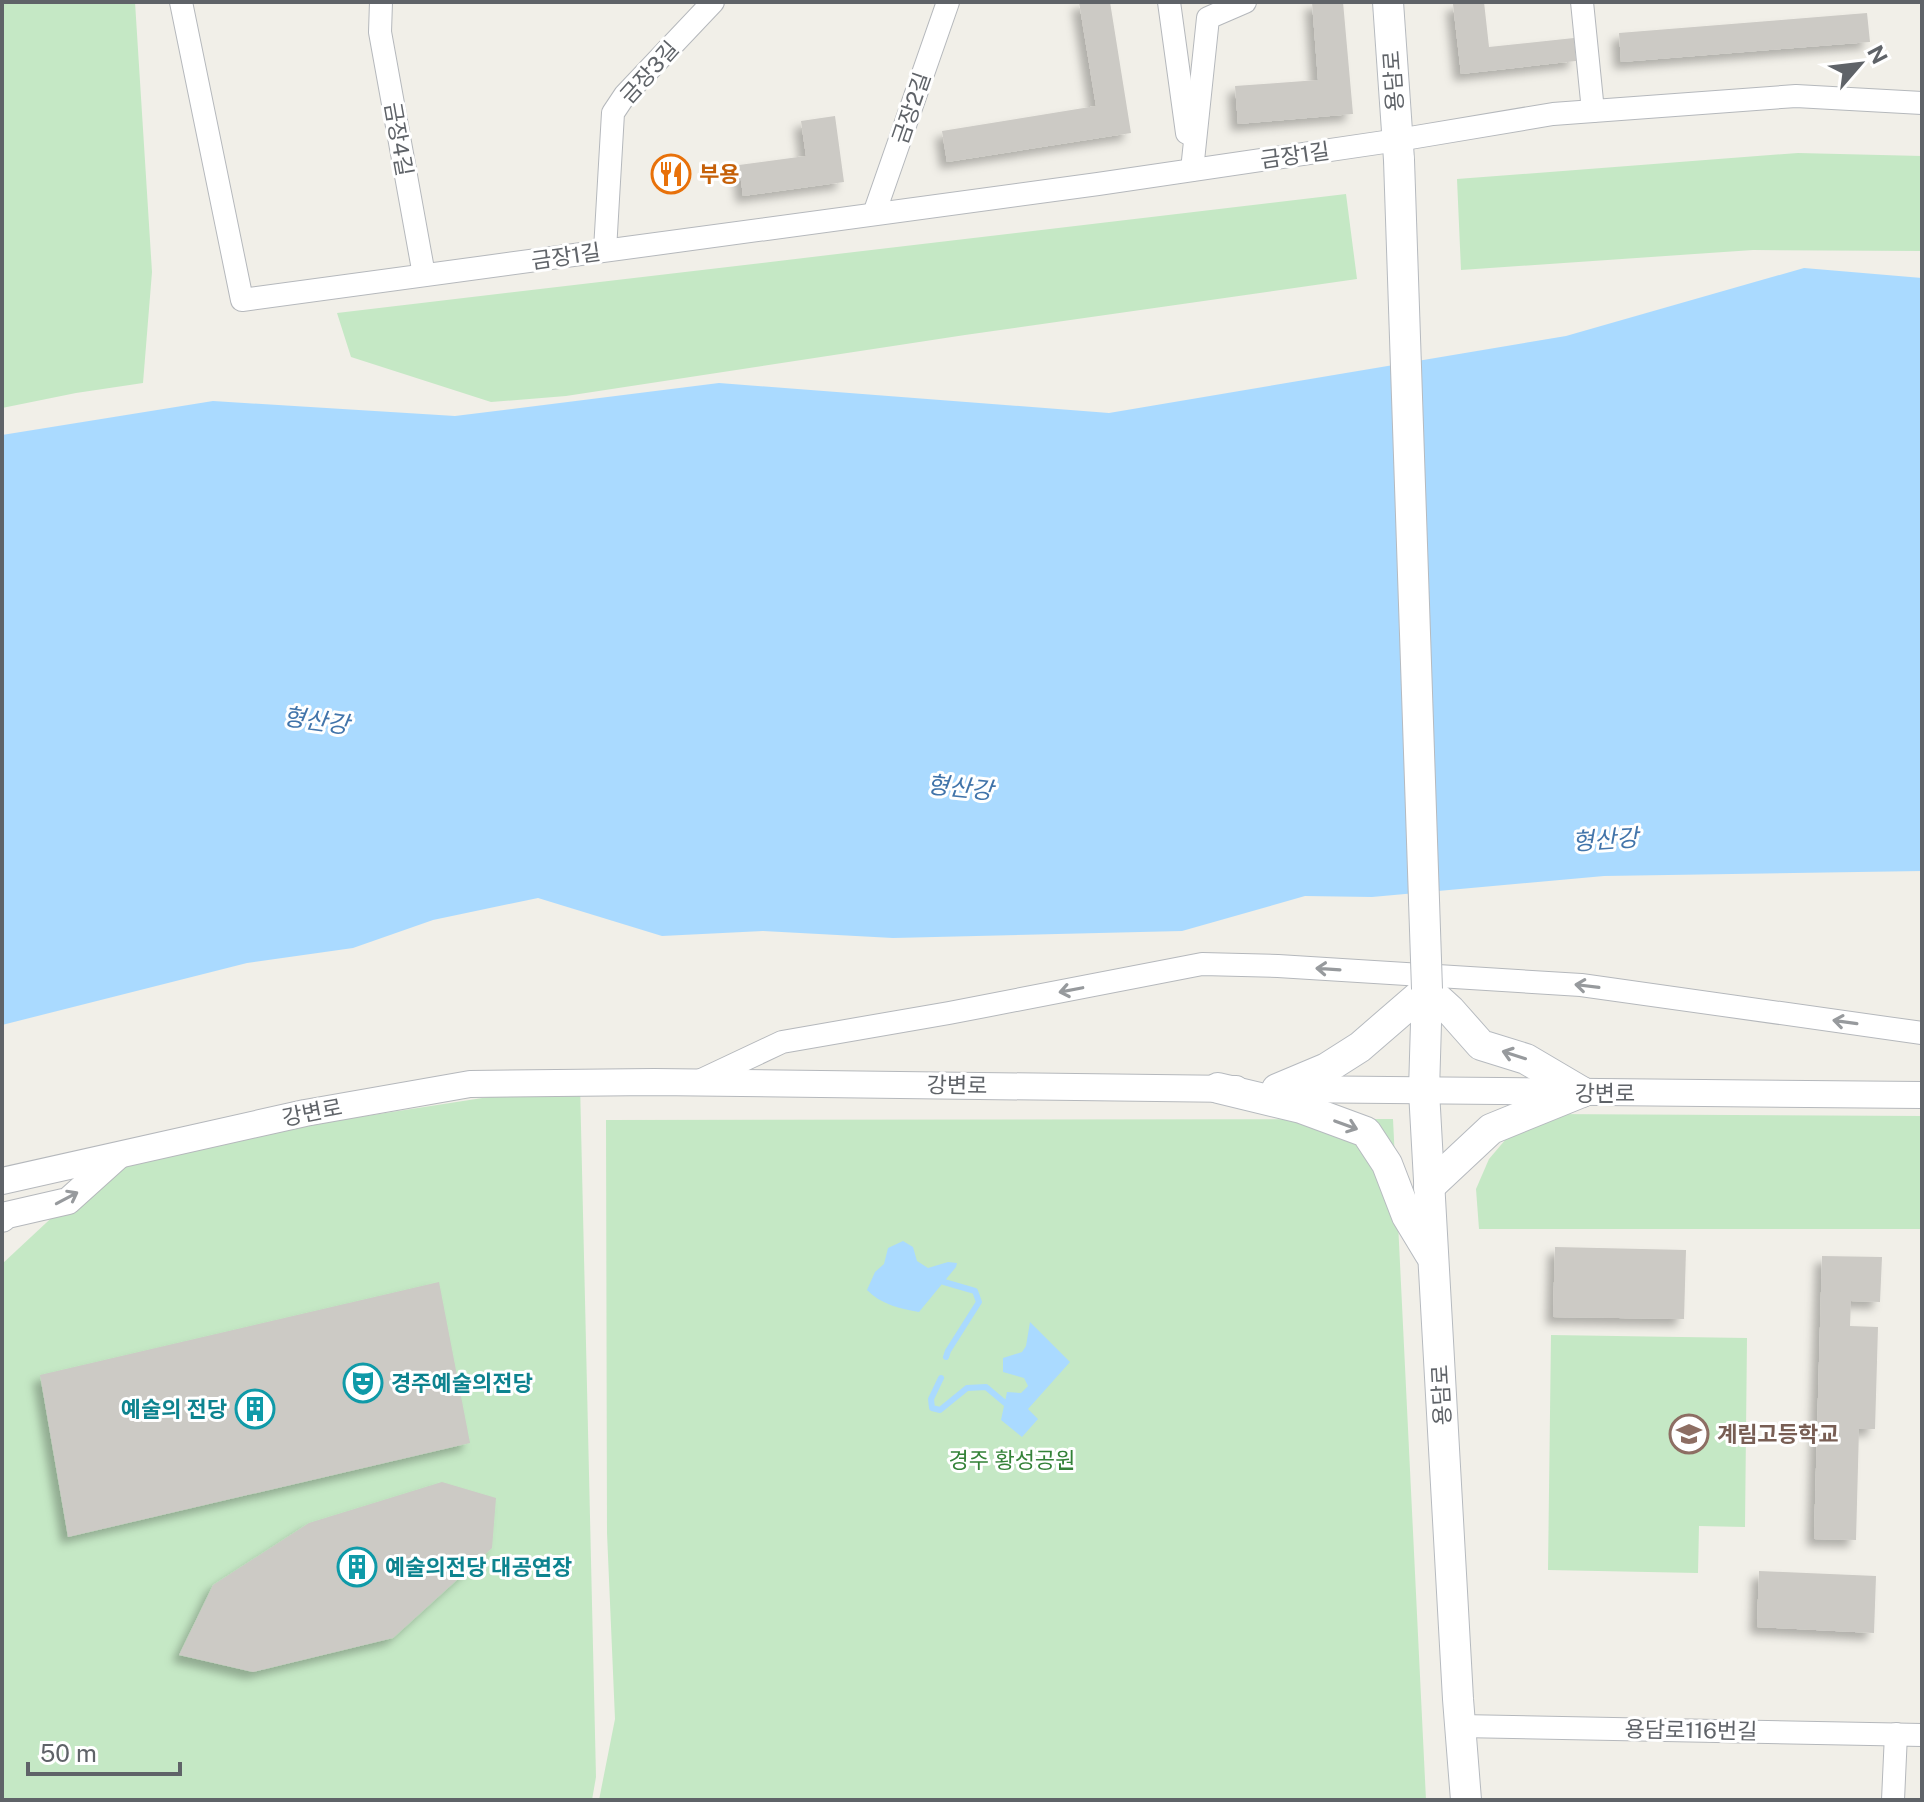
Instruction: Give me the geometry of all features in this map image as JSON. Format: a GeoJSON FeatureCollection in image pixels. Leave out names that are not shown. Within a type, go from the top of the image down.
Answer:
{"type":"FeatureCollection","features":[{"type":"Feature","properties":{"kind":"main road","name":"용담로"},"geometry":{"type":"LineString","coordinates":[[1388,2],[1398,150],[1427,989],[1424,1091],[1466,1800]]}},
{"type":"Feature","properties":{"kind":"main road"},"geometry":{"type":"LineString","coordinates":[[1277,1089],[1327,1068],[1360,1047],[1427,989],[1481,1045],[1526,1059],[1582,1092]]}},
{"type":"Feature","properties":{"kind":"main road"},"geometry":{"type":"LineString","coordinates":[[1218,1088],[1301,1108],[1366,1132],[1387,1164],[1407,1216],[1433,1259]]}},
{"type":"Feature","properties":{"kind":"main road"},"geometry":{"type":"LineString","coordinates":[[1429,1187],[1491,1129],[1582,1092]]}},
{"type":"Feature","properties":{"kind":"street","name":"금장1길"},"geometry":{"type":"LineString","coordinates":[[181,2],[242,300],[1192,170],[1398,150],[1553,114],[1796,96],[1922,103]]}},
{"type":"Feature","properties":{"kind":"street","name":"금장4길"},"geometry":{"type":"LineString","coordinates":[[381,2],[380,32],[424,275]]}},
{"type":"Feature","properties":{"kind":"street","name":"금장3길"},"geometry":{"type":"LineString","coordinates":[[605,250],[613,113],[625,95],[713,2]]}},
{"type":"Feature","properties":{"kind":"street","name":"금장2길"},"geometry":{"type":"LineString","coordinates":[[874,214],[948,2]]}},
{"type":"Feature","properties":{"kind":"street"},"geometry":{"type":"LineString","coordinates":[[1169,2],[1192,170]]}},
{"type":"Feature","properties":{"kind":"street"},"geometry":{"type":"LineString","coordinates":[[1192,170],[1208,18],[1245,2]]}},
{"type":"Feature","properties":{"kind":"street"},"geometry":{"type":"LineString","coordinates":[[1582,2],[1593,111]]}},
{"type":"Feature","properties":{"kind":"street"},"geometry":{"type":"LineString","coordinates":[[697,1082],[782,1042],[1202,964],[1581,985],[1922,1033]]}},
{"type":"Feature","properties":{"kind":"street","name":"강변로"},"geometry":{"type":"LineString","coordinates":[[2,1181],[305,1113],[470,1084],[697,1082],[1922,1095]]}},
{"type":"Feature","properties":{"kind":"street"},"geometry":{"type":"LineString","coordinates":[[2,1219],[7,1215],[68,1201],[120,1154]]}},
{"type":"Feature","properties":{"kind":"street","name":"용담로116번길"},"geometry":{"type":"LineString","coordinates":[[1460,1726],[1922,1735]]}},
{"type":"Feature","properties":{"kind":"street"},"geometry":{"type":"LineString","coordinates":[[1893,1800],[1896,1734]]}},
{"type":"Feature","properties":{"kind":"green space"},"geometry":{"type":"Polygon","coordinates":[[[2,2],[135,2],[152,272],[143,383],[2,408],[2,2]]]}},
{"type":"Feature","properties":{"kind":"green space"},"geometry":{"type":"Polygon","coordinates":[[[1798,153],[1922,156],[1922,251],[1753,250],[1461,270],[1457,179],[1798,153]]]}},
{"type":"Feature","properties":{"kind":"green space"},"geometry":{"type":"Polygon","coordinates":[[[1346,194],[1357,279],[566,396],[491,402],[351,357],[337,313],[1346,194]]]}},
{"type":"Feature","properties":{"kind":"green space"},"geometry":{"type":"Polygon","coordinates":[[[580,1083],[596,1777],[592,1800],[2,1800],[2,1264],[120,1154],[580,1083]]]}},
{"type":"Feature","properties":{"kind":"green space"},"geometry":{"type":"Polygon","coordinates":[[[1544,1114],[1922,1116],[1922,1229],[1479,1229],[1476,1189],[1489,1159],[1506,1139],[1544,1114]]]}},
{"type":"Feature","properties":{"kind":"green space","name":"경주 황성공원"},"geometry":{"type":"Polygon","coordinates":[[[1393,1119],[1426,1800],[599,1800],[615,1719],[607,1533],[606,1120],[1393,1119]]]}},
{"type":"Feature","properties":{"kind":"green space"},"geometry":{"type":"Polygon","coordinates":[[[1551,1335],[1747,1338],[1745,1527],[1699,1526],[1698,1573],[1548,1570],[1551,1335]]]}},
{"type":"Feature","properties":{"kind":"water","name":"형산강"},"geometry":{"type":"Polygon","coordinates":[[[1804,268],[1922,278],[1922,871],[1604,876],[1372,897],[1305,896],[1182,931],[893,938],[763,931],[662,936],[538,898],[433,920],[353,948],[247,963],[2,1025],[2,435],[213,401],[455,416],[719,383],[1109,413],[1566,336],[1804,268]]]}},
{"type":"Feature","properties":{"kind":"water"},"geometry":{"type":"Polygon","coordinates":[[[903,1241],[913,1247],[917,1261],[928,1268],[948,1262],[957,1263],[919,1312],[884,1302],[867,1290],[875,1272],[884,1264],[888,1248],[903,1241]]]}},
{"type":"Feature","properties":{"kind":"water"},"geometry":{"type":"Polygon","coordinates":[[[1030,1322],[1070,1362],[1028,1409],[1038,1419],[1022,1437],[1001,1420],[1007,1392],[1021,1393],[1028,1386],[1024,1378],[1003,1372],[1003,1358],[1022,1352],[1030,1322]]]}},
{"type":"Feature","properties":{"kind":"building"},"geometry":{"type":"Polygon","coordinates":[[[1079,2],[1110,2],[1131,133],[947,162],[942,131],[1096,106],[1079,2]]]}},
{"type":"Feature","properties":{"kind":"building"},"geometry":{"type":"Polygon","coordinates":[[[1312,2],[1343,2],[1353,114],[1238,124],[1235,86],[1318,80],[1312,2]]]}},
{"type":"Feature","properties":{"kind":"building"},"geometry":{"type":"Polygon","coordinates":[[[1484,2],[1489,47],[1574,38],[1576,61],[1461,74],[1453,4],[1484,2]]]}},
{"type":"Feature","properties":{"kind":"building"},"geometry":{"type":"Polygon","coordinates":[[[1867,13],[1870,42],[1621,62],[1619,33],[1867,13]]]}},
{"type":"Feature","properties":{"kind":"building"},"geometry":{"type":"Polygon","coordinates":[[[835,116],[844,182],[743,196],[739,165],[806,156],[801,121],[835,116]]]}},
{"type":"Feature","properties":{"kind":"building"},"geometry":{"type":"Polygon","coordinates":[[[1555,1247],[1686,1250],[1684,1319],[1553,1317],[1555,1247]]]}},
{"type":"Feature","properties":{"kind":"building"},"geometry":{"type":"Polygon","coordinates":[[[1822,1256],[1882,1257],[1880,1302],[1851,1301],[1850,1326],[1878,1327],[1875,1429],[1859,1429],[1856,1540],[1814,1539],[1822,1256]]]}},
{"type":"Feature","properties":{"kind":"building","name":"예술의 전당"},"geometry":{"type":"Polygon","coordinates":[[[439,1282],[470,1443],[68,1537],[40,1375],[439,1282]]]}},
{"type":"Feature","properties":{"kind":"building","name":"예술의전당 대공연장"},"geometry":{"type":"Polygon","coordinates":[[[442,1482],[496,1498],[492,1548],[393,1638],[253,1672],[179,1655],[213,1585],[309,1523],[442,1482]]]}},
{"type":"Feature","properties":{"kind":"building"},"geometry":{"type":"Polygon","coordinates":[[[1759,1571],[1876,1576],[1874,1633],[1757,1627],[1759,1571]]]}},
{"type":"Feature","properties":{"kind":"waterway"},"geometry":{"type":"LineString","coordinates":[[944,1282],[975,1291],[979,1302],[946,1357]]}},
{"type":"Feature","properties":{"kind":"waterway"},"geometry":{"type":"LineString","coordinates":[[941,1378],[931,1399],[932,1408],[940,1410],[967,1388],[986,1387],[1005,1403]]}},
{"type":"Feature","properties":{"kind":"place","name":"부용"},"geometry":{"type":"Point","coordinates":[671,174]}},
{"type":"Feature","properties":{"kind":"place","name":"경주예술의전당"},"geometry":{"type":"Point","coordinates":[363,1383]}},
{"type":"Feature","properties":{"kind":"place","name":"예술의 전당"},"geometry":{"type":"Point","coordinates":[255,1409]}},
{"type":"Feature","properties":{"kind":"place","name":"계림고등학교"},"geometry":{"type":"Point","coordinates":[1689,1434]}},
{"type":"Feature","properties":{"kind":"place","name":"예술의전당 대공연장"},"geometry":{"type":"Point","coordinates":[357,1567]}}]}
